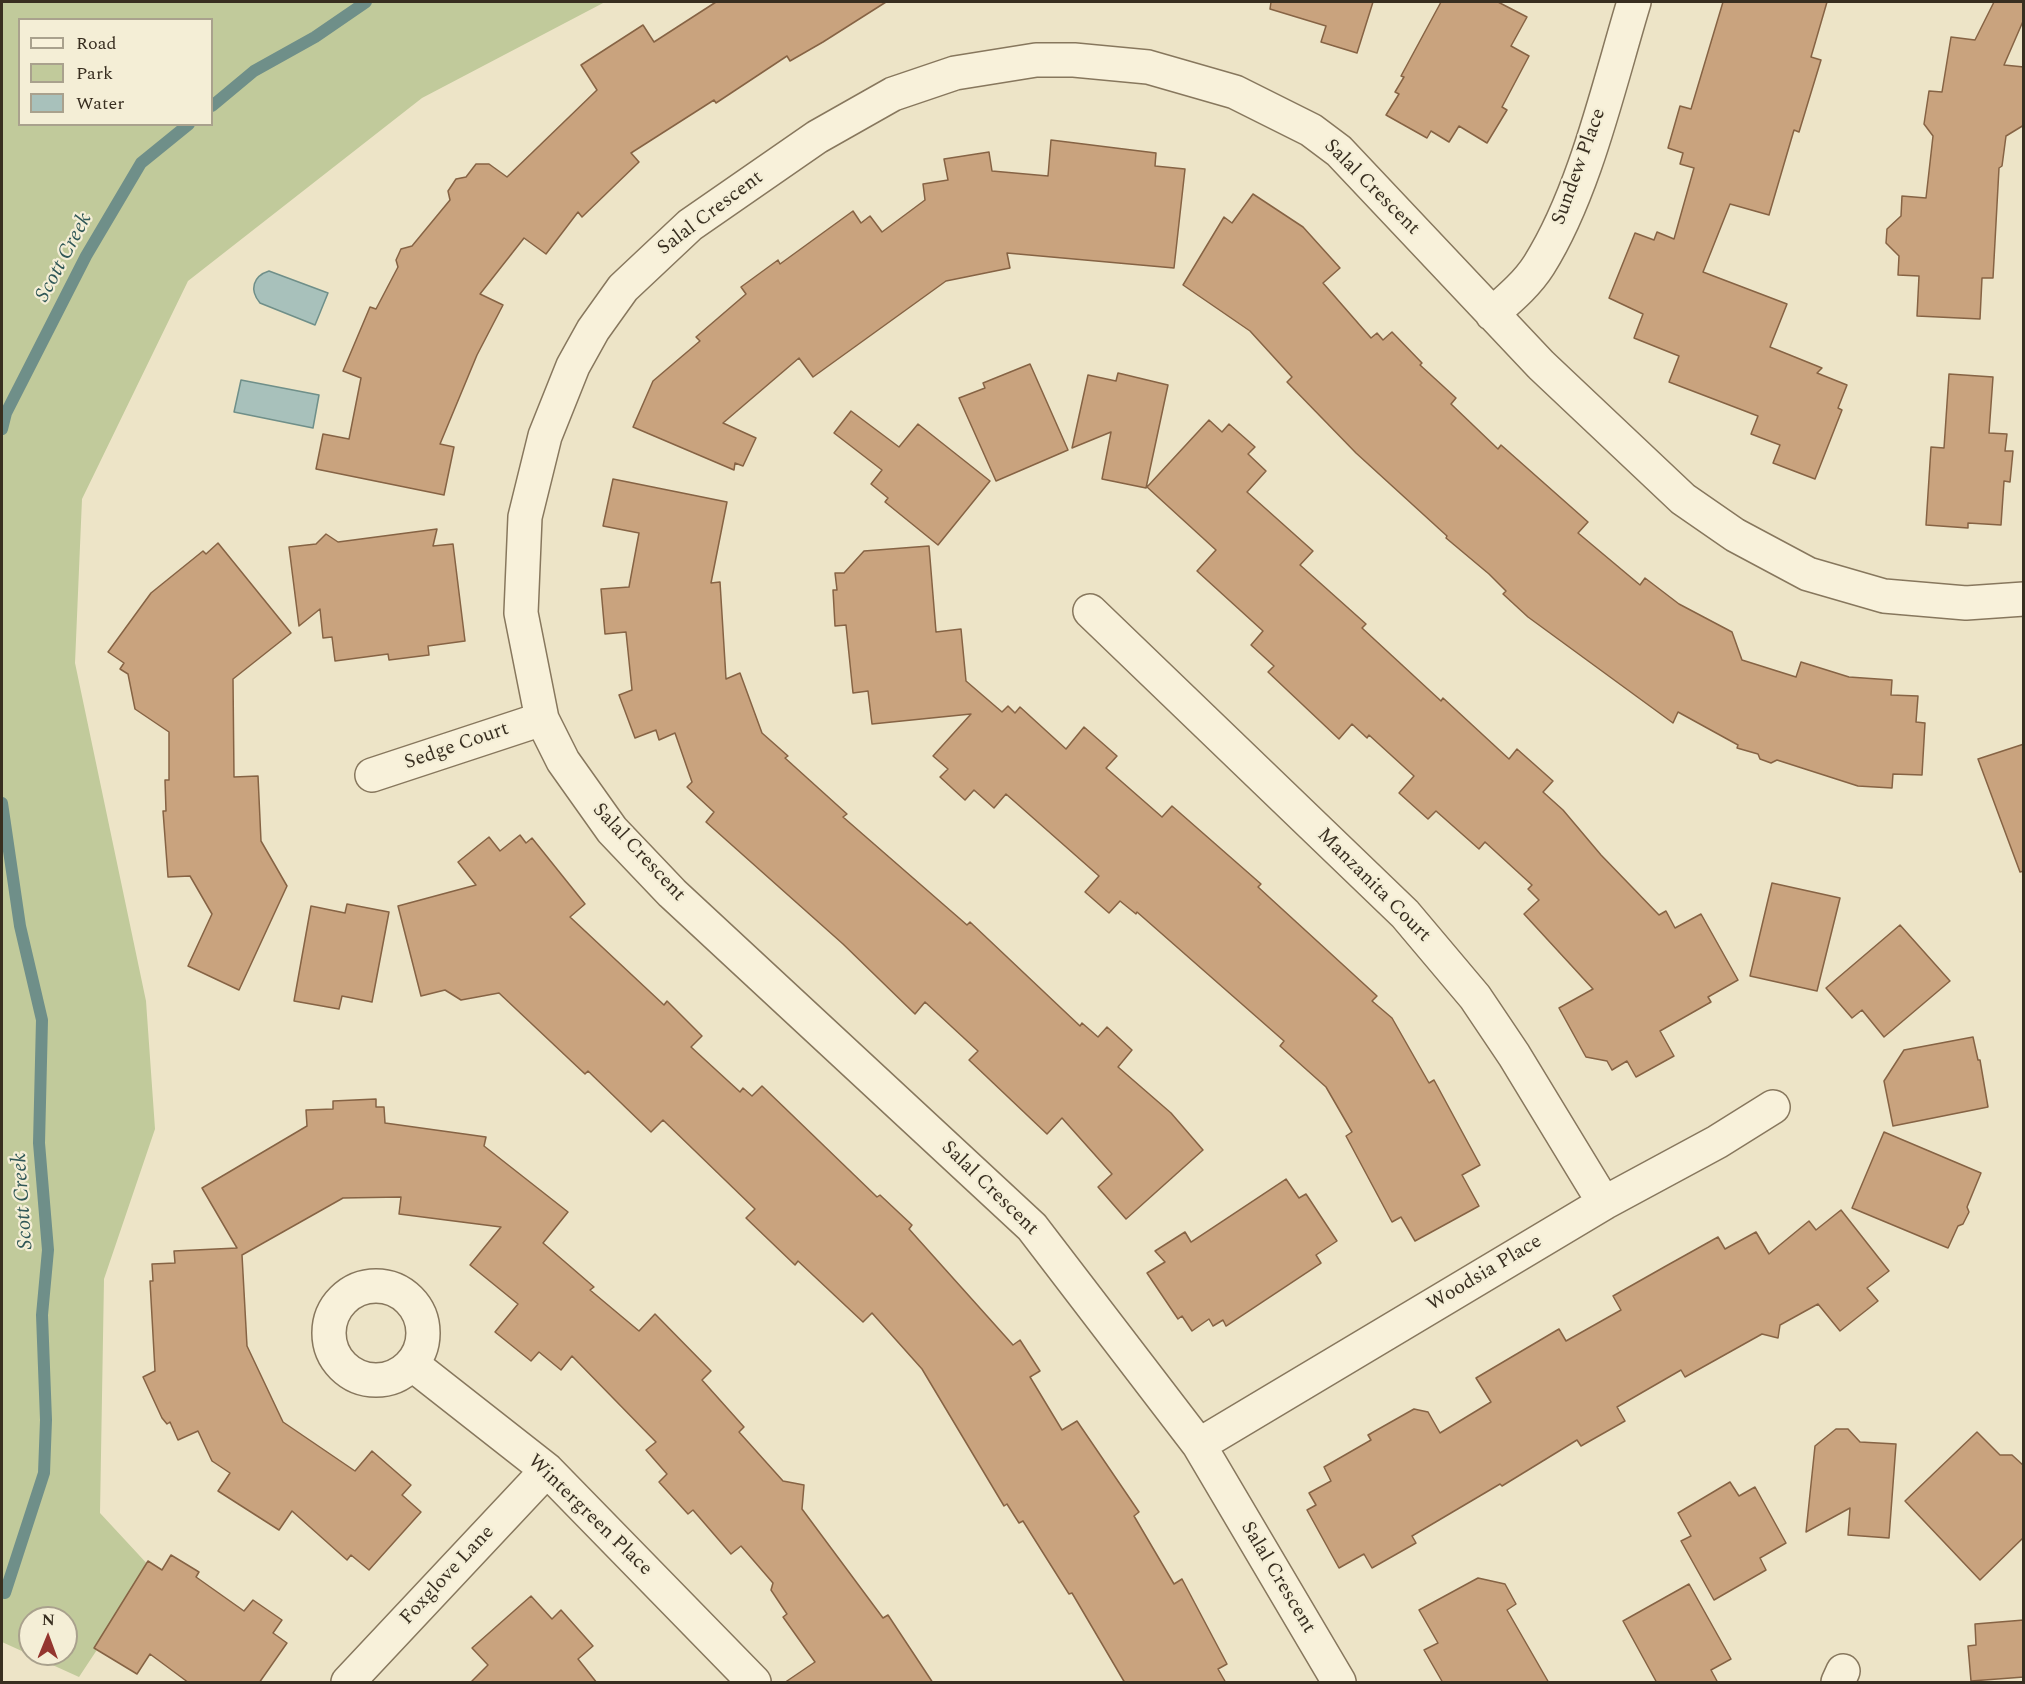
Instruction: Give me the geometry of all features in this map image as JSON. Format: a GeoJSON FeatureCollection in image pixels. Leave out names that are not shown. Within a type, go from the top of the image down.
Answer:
{"type":"FeatureCollection","features":[{"type":"Feature","properties":{"kind":"street","name":"Sundew Place"},"geometry":{"type":"LineString","coordinates":[[1492,314],[1522,287],[1539,265],[1558,230],[1576,188],[1634,2]]}},
{"type":"Feature","properties":{"kind":"street","name":"Salal Crescent"},"geometry":{"type":"LineString","coordinates":[[1339,1683],[1199,1445],[1032,1227],[672,893],[612,830],[563,761],[542,719],[521,613],[525,517],[534,473],[556,404],[588,339],[623,288],[690,225],[817,137],[893,94],[955,73],[1036,60],[1074,60],[1148,67],[1235,92],[1311,130],[1339,151],[1541,365],[1683,499],[1745,540],[1808,574],[1884,596],[1966,603],[2024,599]]}},
{"type":"Feature","properties":{"kind":"street","name":"Manzanita Court"},"geometry":{"type":"LineString","coordinates":[[1090,610],[1412,921],[1488,1016],[1604,1203]]}},
{"type":"Feature","properties":{"kind":"street","name":"Sedge Court"},"geometry":{"type":"LineString","coordinates":[[372,775],[542,719]]}},
{"type":"Feature","properties":{"kind":"street","name":"Woodsia Place"},"geometry":{"type":"LineString","coordinates":[[1199,1445],[1604,1203],[1717,1142],[1773,1107]]}},
{"type":"Feature","properties":{"kind":"street","name":"Wintergreen Place"},"geometry":{"type":"LineString","coordinates":[[412,1364],[547,1470],[754,1683]]}},
{"type":"Feature","properties":{"kind":"street","name":"Foxglove Lane"},"geometry":{"type":"LineString","coordinates":[[348,1683],[547,1470]]}},
{"type":"Feature","properties":{"kind":"green space"},"geometry":{"type":"Polygon","coordinates":[[[2,2],[605,2],[422,98],[188,281],[82,499],[75,663],[146,1001],[155,1129],[104,1279],[100,1513],[151,1568],[79,1677],[55,1666],[78,1666],[78,1606],[18,1606],[18,1649],[2,1642],[2,2]]]}},
{"type":"Feature","properties":{"kind":"water"},"geometry":{"type":"Polygon","coordinates":[[[269,271],[328,293],[315,325],[260,303],[254,284],[259,276],[269,271]]]}},
{"type":"Feature","properties":{"kind":"water"},"geometry":{"type":"Polygon","coordinates":[[[241,380],[319,395],[313,428],[234,412],[241,380]]]}},
{"type":"Feature","properties":{"kind":"building"},"geometry":{"type":"Polygon","coordinates":[[[716,2],[886,2],[790,61],[787,56],[716,103],[714,100],[631,153],[639,162],[582,217],[578,212],[546,254],[524,238],[480,294],[503,305],[477,355],[440,444],[454,447],[444,495],[316,469],[323,434],[349,439],[361,378],[343,371],[370,307],[376,309],[398,267],[396,260],[401,249],[412,246],[450,200],[448,191],[456,179],[466,177],[476,164],[489,164],[507,177],[597,90],[581,65],[643,25],[654,42],[716,2]]]}},
{"type":"Feature","properties":{"kind":"building"},"geometry":{"type":"Polygon","coordinates":[[[1271,2],[1373,2],[1357,53],[1321,42],[1326,26],[1270,9],[1271,2]]]}},
{"type":"Feature","properties":{"kind":"building"},"geometry":{"type":"Polygon","coordinates":[[[1441,2],[1498,2],[1527,17],[1511,46],[1529,56],[1502,107],[1507,110],[1487,143],[1459,126],[1449,142],[1431,131],[1427,138],[1386,115],[1399,94],[1395,92],[1404,77],[1401,76],[1441,2]]]}},
{"type":"Feature","properties":{"kind":"building"},"geometry":{"type":"Polygon","coordinates":[[[1723,2],[1827,2],[1811,57],[1821,60],[1799,132],[1794,130],[1769,215],[1730,204],[1703,272],[1787,304],[1770,347],[1822,368],[1817,373],[1847,385],[1838,408],[1842,410],[1815,479],[1773,463],[1780,445],[1751,434],[1758,416],[1669,382],[1679,356],[1634,338],[1643,314],[1609,298],[1635,233],[1654,240],[1657,232],[1674,239],[1694,168],[1680,164],[1683,153],[1668,148],[1680,106],[1691,109],[1723,2]]]}},
{"type":"Feature","properties":{"kind":"building"},"geometry":{"type":"Polygon","coordinates":[[[1994,2],[2024,2],[2024,19],[2004,65],[2024,67],[2024,125],[2006,136],[2002,166],[1999,168],[1993,278],[1982,278],[1980,319],[1917,316],[1919,276],[1898,275],[1899,256],[1886,243],[1887,229],[1901,216],[1902,196],[1926,198],[1933,136],[1924,124],[1929,91],[1942,92],[1951,37],[1975,40],[1994,2]]]}},
{"type":"Feature","properties":{"kind":"building"},"geometry":{"type":"Polygon","coordinates":[[[1051,140],[1156,153],[1155,166],[1185,169],[1174,268],[1007,253],[1010,268],[946,281],[813,377],[799,358],[723,423],[756,438],[743,466],[735,463],[734,470],[633,427],[653,381],[700,341],[696,337],[746,294],[741,287],[778,260],[780,264],[853,211],[861,223],[870,216],[882,232],[925,200],[923,184],[948,180],[944,159],[989,152],[992,171],[1048,176],[1051,140]]]}},
{"type":"Feature","properties":{"kind":"building"},"geometry":{"type":"Polygon","coordinates":[[[1253,194],[1303,227],[1340,268],[1323,283],[1371,338],[1377,333],[1383,340],[1392,332],[1422,363],[1420,365],[1456,398],[1451,404],[1498,449],[1501,445],[1588,522],[1578,533],[1640,585],[1645,578],[1679,604],[1732,632],[1742,660],[1796,677],[1801,662],[1849,677],[1892,680],[1891,695],[1918,696],[1916,722],[1925,723],[1922,775],[1893,774],[1892,788],[1858,786],[1777,760],[1771,763],[1760,759],[1758,754],[1737,748],[1738,745],[1678,712],[1673,723],[1528,617],[1503,594],[1506,591],[1489,574],[1446,538],[1447,536],[1356,453],[1287,382],[1292,377],[1250,331],[1183,285],[1224,217],[1232,223],[1253,194]]]}},
{"type":"Feature","properties":{"kind":"building"},"geometry":{"type":"Polygon","coordinates":[[[1030,364],[1068,450],[996,481],[959,398],[985,388],[983,383],[1030,364]]]}},
{"type":"Feature","properties":{"kind":"building"},"geometry":{"type":"Polygon","coordinates":[[[1118,373],[1168,385],[1146,488],[1102,479],[1111,432],[1072,448],[1088,375],[1116,381],[1118,373]]]}},
{"type":"Feature","properties":{"kind":"building"},"geometry":{"type":"Polygon","coordinates":[[[1949,374],[1993,377],[1989,433],[2007,434],[2005,451],[2013,451],[2010,482],[2004,481],[2001,525],[1968,523],[1968,528],[1926,525],[1931,447],[1944,448],[1949,374]]]}},
{"type":"Feature","properties":{"kind":"building"},"geometry":{"type":"Polygon","coordinates":[[[851,411],[899,447],[918,424],[990,481],[938,545],[885,502],[888,498],[871,484],[882,470],[834,433],[851,411]]]}},
{"type":"Feature","properties":{"kind":"building"},"geometry":{"type":"Polygon","coordinates":[[[1209,420],[1222,432],[1229,424],[1255,447],[1248,454],[1266,471],[1247,492],[1313,551],[1300,565],[1366,624],[1362,628],[1441,701],[1443,698],[1509,759],[1517,749],[1553,781],[1543,792],[1563,810],[1601,855],[1659,915],[1666,911],[1675,928],[1701,914],[1738,980],[1708,997],[1711,1002],[1660,1031],[1674,1056],[1636,1077],[1627,1061],[1612,1070],[1607,1061],[1586,1057],[1559,1008],[1593,989],[1524,914],[1539,900],[1528,889],[1532,885],[1485,842],[1479,849],[1436,811],[1428,819],[1399,793],[1414,776],[1369,735],[1367,738],[1352,724],[1339,739],[1268,672],[1274,666],[1251,645],[1263,631],[1197,571],[1216,550],[1147,487],[1209,420]]]}},
{"type":"Feature","properties":{"kind":"building"},"geometry":{"type":"Polygon","coordinates":[[[613,479],[727,502],[711,583],[720,582],[726,679],[740,673],[762,733],[788,756],[785,758],[847,814],[843,817],[967,925],[970,922],[1080,1026],[1082,1023],[1098,1037],[1107,1027],[1132,1050],[1118,1067],[1171,1113],[1203,1150],[1126,1219],[1098,1187],[1112,1174],[1062,1118],[1047,1134],[969,1060],[978,1051],[925,1002],[915,1014],[843,944],[706,822],[714,812],[687,787],[692,782],[675,733],[659,740],[656,730],[635,738],[619,695],[632,690],[626,632],[605,634],[601,589],[629,587],[639,533],[603,526],[613,479]]]}},
{"type":"Feature","properties":{"kind":"building"},"geometry":{"type":"Polygon","coordinates":[[[437,529],[433,546],[453,544],[465,641],[428,646],[429,655],[389,660],[388,654],[335,661],[332,637],[323,638],[320,609],[299,626],[289,547],[316,544],[326,534],[338,542],[437,529]]]}},
{"type":"Feature","properties":{"kind":"building"},"geometry":{"type":"Polygon","coordinates":[[[218,543],[291,633],[233,679],[234,777],[258,776],[261,841],[287,886],[239,990],[188,966],[212,914],[190,876],[168,877],[163,811],[166,811],[165,780],[169,780],[169,732],[135,709],[128,674],[120,669],[124,663],[108,652],[151,593],[203,551],[206,554],[218,543]]]}},
{"type":"Feature","properties":{"kind":"building"},"geometry":{"type":"Polygon","coordinates":[[[929,546],[936,632],[961,629],[966,681],[1002,712],[1008,706],[1015,713],[1020,707],[1066,749],[1084,727],[1117,756],[1106,768],[1162,817],[1172,806],[1261,884],[1258,887],[1377,996],[1372,1001],[1392,1018],[1429,1083],[1434,1080],[1480,1165],[1462,1175],[1479,1206],[1415,1241],[1401,1217],[1392,1222],[1346,1136],[1352,1132],[1326,1087],[1280,1046],[1284,1041],[1137,912],[1136,914],[1120,901],[1109,913],[1085,892],[1099,876],[1006,794],[994,808],[974,790],[965,800],[940,777],[948,769],[933,756],[971,714],[872,724],[868,691],[853,693],[846,625],[835,626],[833,590],[837,590],[835,573],[844,573],[864,551],[929,546]]]}},
{"type":"Feature","properties":{"kind":"building"},"geometry":{"type":"Polygon","coordinates":[[[2024,744],[2024,871],[2020,872],[1978,759],[2024,744]]]}},
{"type":"Feature","properties":{"kind":"building"},"geometry":{"type":"Polygon","coordinates":[[[520,835],[526,843],[532,838],[585,904],[570,917],[664,1005],[667,1001],[702,1036],[691,1047],[740,1092],[743,1088],[752,1096],[762,1086],[877,1197],[880,1195],[912,1225],[909,1229],[1013,1345],[1020,1340],[1040,1371],[1030,1377],[1062,1430],[1077,1421],[1139,1512],[1134,1516],[1174,1584],[1182,1579],[1227,1664],[1218,1669],[1226,1683],[1125,1683],[1072,1593],[1069,1594],[1023,1521],[1019,1523],[1007,1504],[1004,1506],[922,1369],[872,1313],[863,1322],[798,1261],[795,1265],[746,1218],[755,1209],[663,1120],[651,1132],[588,1071],[585,1074],[499,993],[461,1000],[445,990],[421,996],[398,906],[476,885],[458,862],[489,837],[500,851],[520,835]]]}},
{"type":"Feature","properties":{"kind":"building"},"geometry":{"type":"Polygon","coordinates":[[[1772,883],[1840,898],[1817,991],[1750,976],[1772,883]]]}},
{"type":"Feature","properties":{"kind":"building"},"geometry":{"type":"Polygon","coordinates":[[[347,904],[389,912],[372,1002],[342,996],[339,1009],[294,1001],[311,906],[345,913],[347,904]]]}},
{"type":"Feature","properties":{"kind":"building"},"geometry":{"type":"Polygon","coordinates":[[[1900,925],[1950,981],[1884,1037],[1862,1010],[1852,1018],[1826,988],[1900,925]]]}},
{"type":"Feature","properties":{"kind":"building"},"geometry":{"type":"Polygon","coordinates":[[[1973,1037],[1978,1060],[1980,1060],[1988,1107],[1893,1126],[1884,1081],[1904,1050],[1973,1037]]]}},
{"type":"Feature","properties":{"kind":"building"},"geometry":{"type":"Polygon","coordinates":[[[376,1099],[376,1107],[384,1107],[385,1123],[486,1137],[484,1146],[568,1212],[543,1243],[594,1287],[590,1290],[639,1331],[655,1314],[711,1371],[702,1380],[744,1427],[739,1432],[783,1481],[804,1485],[802,1509],[883,1618],[888,1615],[933,1683],[784,1683],[815,1662],[783,1617],[787,1614],[771,1590],[773,1583],[741,1546],[731,1554],[693,1510],[688,1514],[659,1482],[667,1474],[646,1450],[656,1442],[572,1356],[561,1370],[539,1352],[531,1361],[495,1332],[518,1304],[470,1265],[501,1227],[399,1214],[401,1197],[343,1198],[242,1255],[247,1346],[283,1422],[355,1471],[372,1451],[411,1485],[402,1495],[421,1512],[369,1570],[351,1555],[347,1560],[292,1511],[279,1530],[218,1491],[230,1473],[212,1461],[198,1431],[178,1440],[170,1422],[167,1424],[162,1418],[143,1377],[155,1371],[150,1281],[153,1281],[152,1264],[175,1263],[174,1251],[237,1248],[202,1188],[307,1126],[306,1110],[333,1109],[333,1101],[376,1099]]]}},
{"type":"Feature","properties":{"kind":"building"},"geometry":{"type":"Polygon","coordinates":[[[1884,1132],[1981,1173],[1967,1207],[1969,1212],[1963,1224],[1958,1226],[1948,1248],[1852,1208],[1884,1132]]]}},
{"type":"Feature","properties":{"kind":"building"},"geometry":{"type":"Polygon","coordinates":[[[1286,1179],[1299,1198],[1306,1194],[1337,1241],[1316,1255],[1321,1263],[1226,1326],[1223,1320],[1213,1326],[1209,1319],[1192,1331],[1182,1316],[1178,1319],[1147,1273],[1165,1262],[1155,1251],[1185,1232],[1191,1242],[1286,1179]]]}},
{"type":"Feature","properties":{"kind":"building"},"geometry":{"type":"Polygon","coordinates":[[[1841,1210],[1889,1271],[1867,1288],[1878,1301],[1840,1331],[1818,1304],[1780,1325],[1778,1338],[1762,1334],[1685,1377],[1681,1370],[1617,1407],[1625,1421],[1581,1446],[1577,1440],[1502,1486],[1500,1484],[1412,1536],[1416,1543],[1372,1568],[1364,1554],[1339,1568],[1307,1510],[1316,1505],[1309,1493],[1331,1481],[1324,1467],[1371,1440],[1368,1435],[1414,1409],[1428,1412],[1440,1433],[1491,1402],[1476,1378],[1559,1329],[1566,1341],[1621,1310],[1613,1296],[1718,1237],[1725,1249],[1756,1232],[1769,1254],[1809,1221],[1816,1230],[1841,1210]]]}},
{"type":"Feature","properties":{"kind":"building"},"geometry":{"type":"Polygon","coordinates":[[[1836,1429],[1848,1429],[1860,1442],[1896,1444],[1889,1538],[1848,1535],[1850,1508],[1806,1532],[1815,1446],[1836,1429]]]}},
{"type":"Feature","properties":{"kind":"building"},"geometry":{"type":"Polygon","coordinates":[[[1977,1432],[2000,1455],[2012,1455],[2024,1466],[2024,1537],[1980,1580],[1905,1501],[1977,1432]]]}},
{"type":"Feature","properties":{"kind":"building"},"geometry":{"type":"Polygon","coordinates":[[[1730,1482],[1739,1496],[1755,1487],[1786,1543],[1760,1558],[1766,1570],[1714,1600],[1681,1541],[1691,1536],[1678,1513],[1730,1482]]]}},
{"type":"Feature","properties":{"kind":"building"},"geometry":{"type":"Polygon","coordinates":[[[171,1555],[199,1572],[196,1577],[244,1611],[253,1600],[282,1620],[273,1633],[287,1643],[259,1683],[189,1683],[150,1654],[137,1674],[94,1648],[148,1561],[162,1570],[171,1555]]]}},
{"type":"Feature","properties":{"kind":"building"},"geometry":{"type":"Polygon","coordinates":[[[1478,1578],[1505,1584],[1516,1604],[1507,1610],[1549,1683],[1443,1683],[1424,1650],[1438,1643],[1419,1610],[1478,1578]]]}},
{"type":"Feature","properties":{"kind":"building"},"geometry":{"type":"Polygon","coordinates":[[[1689,1584],[1731,1659],[1711,1670],[1718,1683],[1657,1683],[1623,1621],[1689,1584]]]}},
{"type":"Feature","properties":{"kind":"building"},"geometry":{"type":"Polygon","coordinates":[[[531,1596],[552,1619],[561,1610],[593,1646],[578,1659],[597,1683],[470,1683],[488,1665],[472,1648],[531,1596]]]}},
{"type":"Feature","properties":{"kind":"building"},"geometry":{"type":"Polygon","coordinates":[[[2024,1620],[2024,1677],[1971,1681],[1968,1646],[1976,1645],[1975,1624],[2024,1620]]]}},
{"type":"Feature","properties":{"kind":"waterway","name":"Scott Creek"},"geometry":{"type":"LineString","coordinates":[[213,105],[254,71],[315,37],[366,2]]}},
{"type":"Feature","properties":{"kind":"waterway","name":"Scott Creek"},"geometry":{"type":"LineString","coordinates":[[2,429],[6,413],[86,256],[141,163],[187,126]]}},
{"type":"Feature","properties":{"kind":"waterway","name":"Scott Creek"},"geometry":{"type":"LineString","coordinates":[[2,803],[20,926],[42,1020],[39,1143],[48,1250],[42,1315],[46,1420],[44,1473],[5,1593]]}}]}
